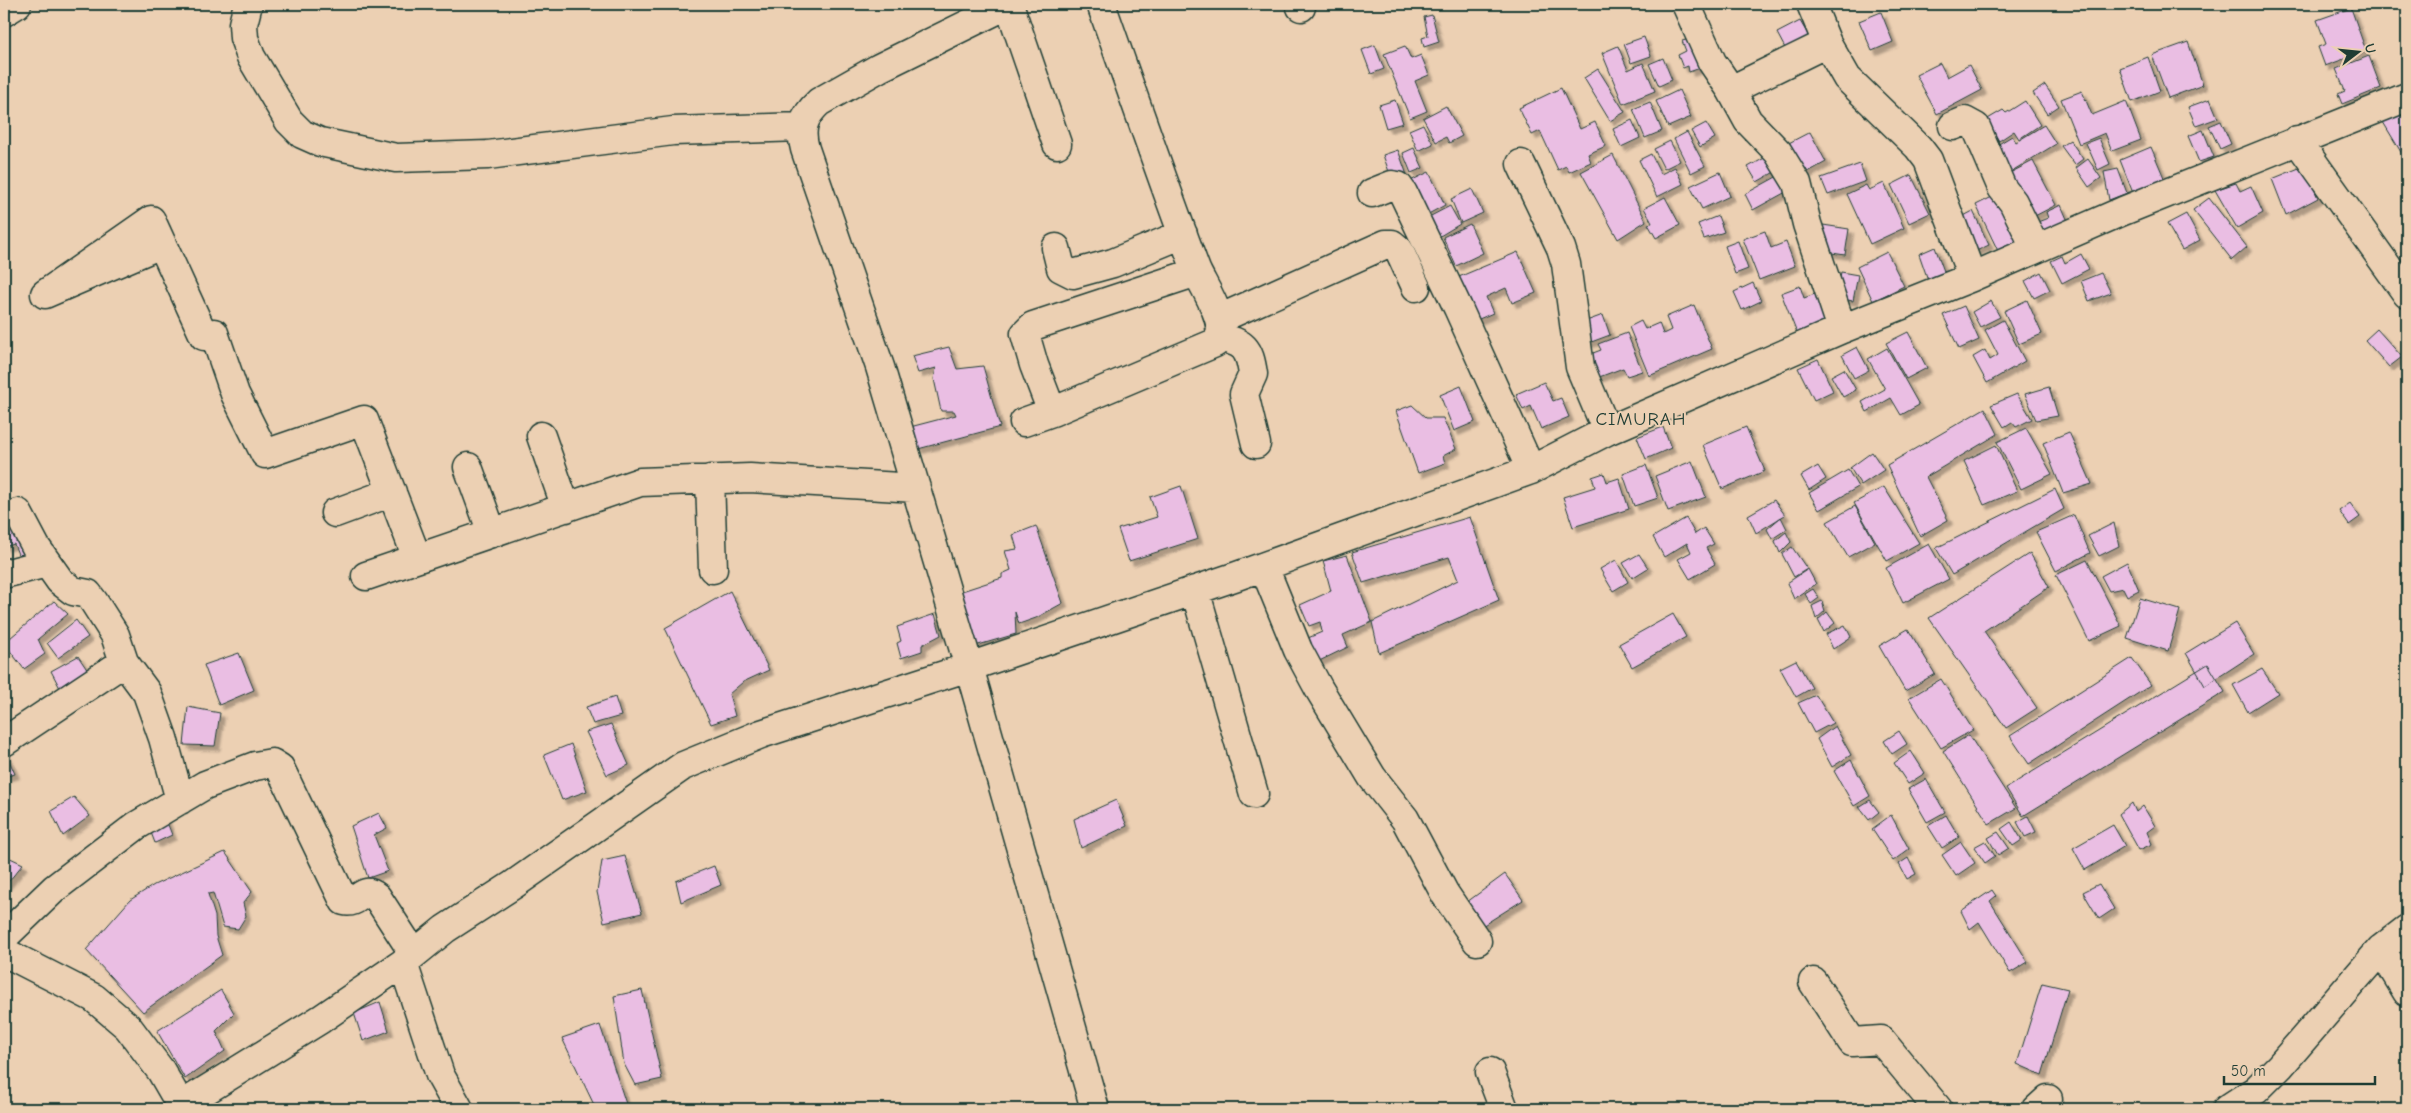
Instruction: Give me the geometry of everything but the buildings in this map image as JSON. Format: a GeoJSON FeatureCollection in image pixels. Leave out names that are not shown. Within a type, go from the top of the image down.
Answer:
{"type":"FeatureCollection","features":[{"type":"Feature","properties":{"kind":"street"},"geometry":{"type":"LineString","coordinates":[[4,12],[17,4]]}},
{"type":"Feature","properties":{"kind":"street"},"geometry":{"type":"LineString","coordinates":[[248,4],[243,24],[244,38],[251,57],[290,121],[302,134],[320,142],[396,158],[488,155],[673,131],[801,126]]}},
{"type":"Feature","properties":{"kind":"street"},"geometry":{"type":"LineString","coordinates":[[1057,144],[1009,4],[878,68],[819,102],[801,126],[805,149],[880,367],[969,667],[1094,1109]]}},
{"type":"Feature","properties":{"kind":"street"},"geometry":{"type":"LineString","coordinates":[[1100,4],[1219,328],[1245,347],[1252,374],[1244,394],[1256,444]]}},
{"type":"Feature","properties":{"kind":"street"},"geometry":{"type":"LineString","coordinates":[[1686,4],[1712,62],[1731,90],[1748,121],[1778,152],[1797,183],[1807,224],[1842,329]]}},
{"type":"Feature","properties":{"kind":"street"},"geometry":{"type":"LineString","coordinates":[[1811,4],[1827,43],[1846,78],[1918,146],[1928,160],[1972,277]]}},
{"type":"Feature","properties":{"kind":"street"},"geometry":{"type":"LineString","coordinates":[[1731,90],[1827,43]]}},
{"type":"Feature","properties":{"kind":"street"},"geometry":{"type":"LineString","coordinates":[[4,952],[86,994],[128,1027],[161,1071],[183,1107],[321,1019],[409,959],[445,929],[513,885],[684,766],[761,734],[969,667],[1195,590],[1532,470],[1607,431],[1842,329],[1972,277],[2123,211],[2407,97]]}},
{"type":"Feature","properties":{"kind":"street"},"geometry":{"type":"LineString","coordinates":[[1953,126],[1966,121],[1976,127],[2002,188],[2013,202],[2036,249]]}},
{"type":"Feature","properties":{"kind":"street"},"geometry":{"type":"LineString","coordinates":[[2297,140],[2407,294]]}},
{"type":"Feature","properties":{"kind":"street"},"geometry":{"type":"LineString","coordinates":[[1521,164],[1566,264],[1580,367],[1607,431]]}},
{"type":"Feature","properties":{"kind":"street"},"geometry":{"type":"LineString","coordinates":[[1372,193],[1392,185],[1398,186],[1403,194],[1458,308],[1532,470]]}},
{"type":"Feature","properties":{"kind":"street"},"geometry":{"type":"LineString","coordinates":[[1056,248],[1061,268],[1072,274],[1113,263],[1183,234]]}},
{"type":"Feature","properties":{"kind":"street"},"geometry":{"type":"LineString","coordinates":[[162,244],[204,336],[214,333],[235,394],[265,454],[364,420],[417,558]]}},
{"type":"Feature","properties":{"kind":"street"},"geometry":{"type":"LineString","coordinates":[[1024,422],[1215,343],[1219,328],[1386,244],[1392,244],[1399,250],[1416,287]]}},
{"type":"Feature","properties":{"kind":"street"},"geometry":{"type":"LineString","coordinates":[[1052,412],[1025,334],[1028,330],[1047,321],[1197,272]]}},
{"type":"Feature","properties":{"kind":"street"},"geometry":{"type":"LineString","coordinates":[[541,436],[566,508]]}},
{"type":"Feature","properties":{"kind":"street"},"geometry":{"type":"LineString","coordinates":[[468,467],[492,533]]}},
{"type":"Feature","properties":{"kind":"street"},"geometry":{"type":"LineString","coordinates":[[366,576],[640,482],[750,478],[916,488]]}},
{"type":"Feature","properties":{"kind":"street"},"geometry":{"type":"LineString","coordinates":[[710,480],[713,569]]}},
{"type":"Feature","properties":{"kind":"street"},"geometry":{"type":"LineString","coordinates":[[335,513],[392,492]]}},
{"type":"Feature","properties":{"kind":"street"},"geometry":{"type":"LineString","coordinates":[[18,513],[47,563],[66,587],[73,591],[88,594],[115,635],[124,662],[147,693],[164,738],[180,800]]}},
{"type":"Feature","properties":{"kind":"street"},"geometry":{"type":"LineString","coordinates":[[4,574],[47,563]]}},
{"type":"Feature","properties":{"kind":"street"},"geometry":{"type":"LineString","coordinates":[[1264,566],[1298,650],[1319,689],[1372,777],[1405,819],[1445,894],[1477,941]]}},
{"type":"Feature","properties":{"kind":"street"},"geometry":{"type":"LineString","coordinates":[[1195,590],[1254,794]]}},
{"type":"Feature","properties":{"kind":"street"},"geometry":{"type":"LineString","coordinates":[[4,742],[124,662]]}},
{"type":"Feature","properties":{"kind":"street"},"geometry":{"type":"LineString","coordinates":[[4,937],[55,888],[136,826],[205,785],[255,766],[272,763],[280,768],[344,901],[354,901],[367,892],[372,892],[377,897],[409,959],[440,1075],[458,1109]]}},
{"type":"Feature","properties":{"kind":"street"},"geometry":{"type":"LineString","coordinates":[[2227,1109],[2256,1090],[2274,1072],[2381,950],[2407,929]]}},
{"type":"Feature","properties":{"kind":"street"},"geometry":{"type":"LineString","coordinates":[[2381,950],[2407,992]]}},
{"type":"Feature","properties":{"kind":"street"},"geometry":{"type":"LineString","coordinates":[[1813,982],[1852,1042],[1881,1040],[1938,1109]]}},
{"type":"Feature","properties":{"kind":"street"},"geometry":{"type":"LineString","coordinates":[[1490,1072],[1504,1109]]}},
{"type":"Feature","properties":{"kind":"district","name":"CIMURAH"},"geometry":{"type":"Point","coordinates":[1641,419]}}]}
